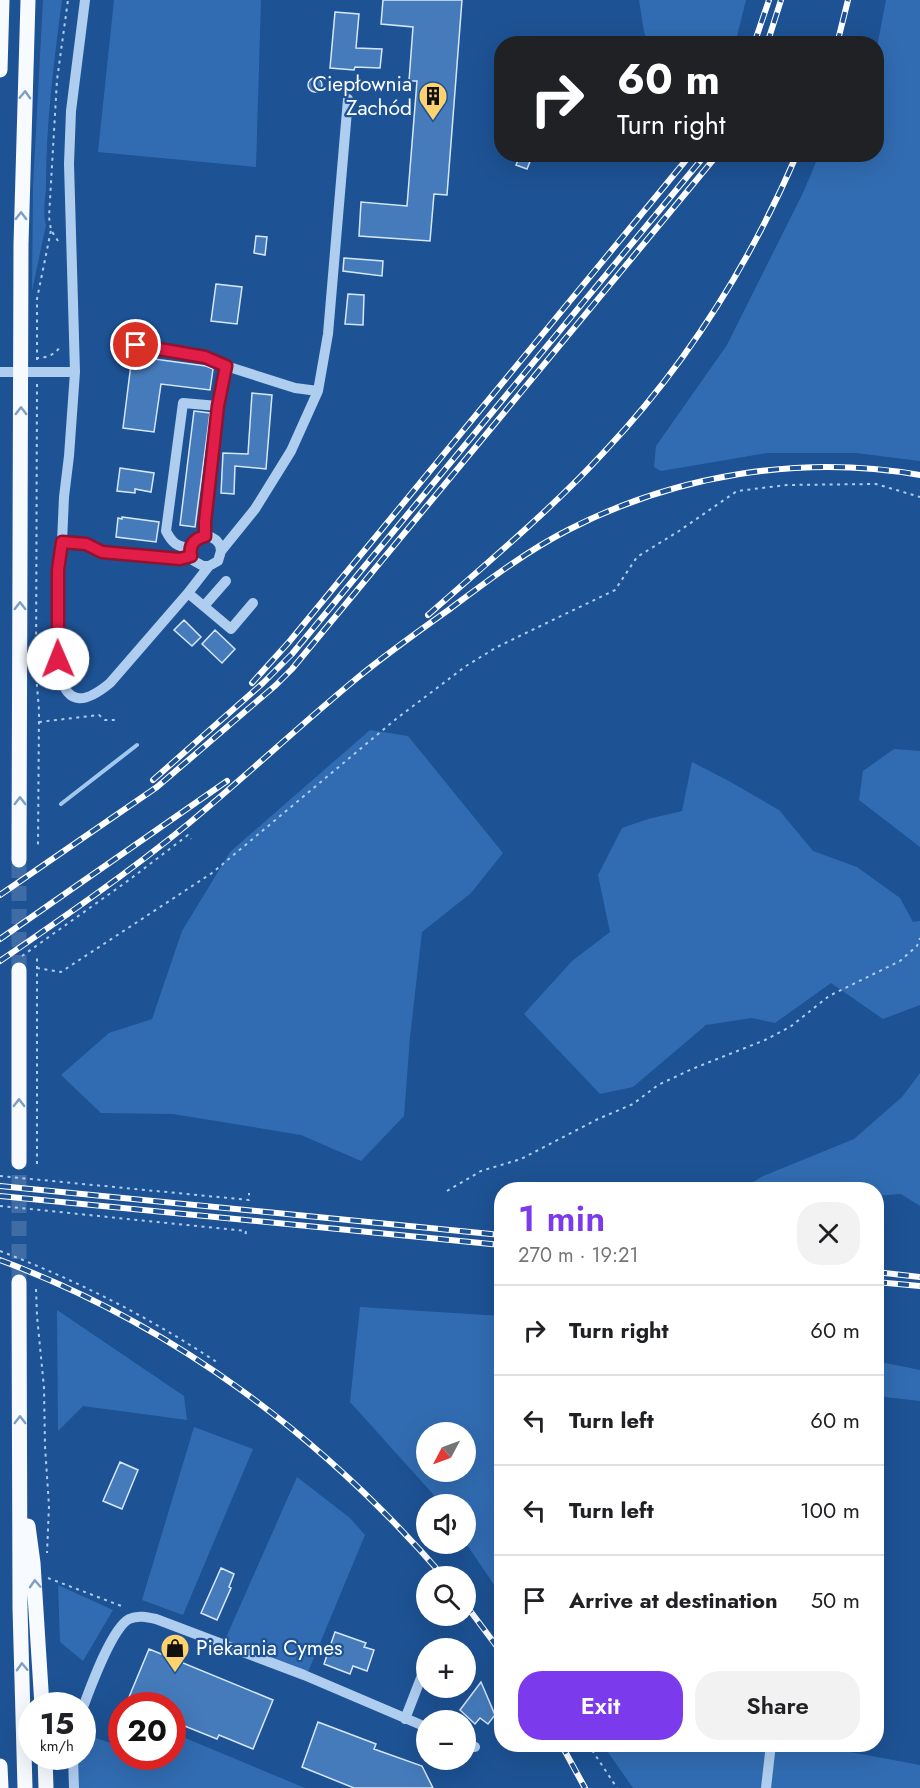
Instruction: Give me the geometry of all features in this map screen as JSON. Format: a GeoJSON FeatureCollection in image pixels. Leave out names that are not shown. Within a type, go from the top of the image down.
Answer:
{"type":"FeatureCollection","features":[{"type":"Feature","properties":{"kind":"main road"},"geometry":{"type":"LineString","coordinates":[[0,69],[2,0]]}},
{"type":"Feature","properties":{"kind":"main road"},"geometry":{"type":"LineString","coordinates":[[19,860],[21,244],[28,0]]}},
{"type":"Feature","properties":{"kind":"main road"},"geometry":{"type":"LineString","coordinates":[[17,965],[19,1162]]}},
{"type":"Feature","properties":{"kind":"main road"},"geometry":{"type":"LineString","coordinates":[[19,1282],[20,1608],[25,1788]]}},
{"type":"Feature","properties":{"kind":"main road"},"geometry":{"type":"LineString","coordinates":[[21,1479],[33,1563],[41,1692]]}},
{"type":"Feature","properties":{"kind":"main road"},"geometry":{"type":"LineString","coordinates":[[0,1766],[1,1788]]}},
{"type":"Feature","properties":{"kind":"main road"},"geometry":{"type":"LineString","coordinates":[[45,1770],[46,1788]]}},
{"type":"Feature","properties":{"kind":"street"},"geometry":{"type":"LineString","coordinates":[[85,0],[71,111],[69,164],[75,372],[58,570],[59,674],[62,686],[69,695],[81,699],[95,695],[110,683],[209,566],[218,561],[221,551],[255,509],[291,451],[318,391],[328,334],[348,99]]}},
{"type":"Feature","properties":{"kind":"street"},"geometry":{"type":"LineString","coordinates":[[136,345],[205,357],[226,366],[295,387],[318,391]]}},
{"type":"Feature","properties":{"kind":"street"},"geometry":{"type":"LineString","coordinates":[[205,536],[218,406],[226,366]]}},
{"type":"Feature","properties":{"kind":"street"},"geometry":{"type":"LineString","coordinates":[[0,372],[75,372]]}},
{"type":"Feature","properties":{"kind":"street"},"geometry":{"type":"LineString","coordinates":[[209,566],[198,564],[191,552],[171,542],[166,531],[183,403],[218,406]]}},
{"type":"Feature","properties":{"kind":"street"},"geometry":{"type":"LineString","coordinates":[[62,542],[86,544],[102,552],[180,559],[191,552],[193,542],[205,536],[216,540],[221,551]]}},
{"type":"Feature","properties":{"kind":"street"},"geometry":{"type":"LineString","coordinates":[[204,606],[226,581]]}},
{"type":"Feature","properties":{"kind":"street"},"geometry":{"type":"LineString","coordinates":[[188,593],[231,629],[253,603]]}},
{"type":"Feature","properties":{"kind":"street"},"geometry":{"type":"LineString","coordinates":[[90,1692],[120,1625],[141,1616],[156,1619],[304,1675],[416,1723]]}},
{"type":"Feature","properties":{"kind":"street"},"geometry":{"type":"LineString","coordinates":[[405,1719],[416,1691]]}},
{"type":"Feature","properties":{"kind":"street"},"geometry":{"type":"LineString","coordinates":[[766,1788],[770,1752]]}},
{"type":"Feature","properties":{"kind":"street"},"geometry":{"type":"LineString","coordinates":[[73,1770],[74,1788]]}},
{"type":"Feature","properties":{"kind":"path"},"geometry":{"type":"LineString","coordinates":[[38,848],[39,710],[36,674],[40,372],[37,299],[51,230],[49,217],[57,80],[68,0]]}},
{"type":"Feature","properties":{"kind":"path"},"geometry":{"type":"LineString","coordinates":[[38,968],[62,972],[212,873],[396,719],[466,666],[497,647],[615,590],[637,557],[680,531],[737,491],[787,485],[876,484],[920,497]]}},
{"type":"Feature","properties":{"kind":"path"},"geometry":{"type":"LineString","coordinates":[[39,722],[99,715],[105,720],[119,720]]}},
{"type":"Feature","properties":{"kind":"path"},"geometry":{"type":"LineString","coordinates":[[17,965],[188,835],[191,839]]}},
{"type":"Feature","properties":{"kind":"path"},"geometry":{"type":"LineString","coordinates":[[447,1191],[481,1171],[521,1159],[588,1124],[633,1104],[658,1085],[765,1040],[790,1027],[829,996],[900,961],[917,946],[920,938]]}},
{"type":"Feature","properties":{"kind":"path"},"geometry":{"type":"LineString","coordinates":[[37,1164],[38,957]]}},
{"type":"Feature","properties":{"kind":"path"},"geometry":{"type":"LineString","coordinates":[[0,1176],[249,1200],[249,1193]]}},
{"type":"Feature","properties":{"kind":"path"},"geometry":{"type":"LineString","coordinates":[[0,1206],[246,1231],[245,1238]]}},
{"type":"Feature","properties":{"kind":"path"},"geometry":{"type":"LineString","coordinates":[[0,1251],[84,1286],[156,1324],[215,1361],[218,1357]]}},
{"type":"Feature","properties":{"kind":"path"},"geometry":{"type":"LineString","coordinates":[[36,1289],[44,1388],[49,1506],[47,1560]]}},
{"type":"Feature","properties":{"kind":"path"},"geometry":{"type":"LineString","coordinates":[[48,1569],[48,1578],[125,1607]]}},
{"type":"Feature","properties":{"kind":"path"},"geometry":{"type":"LineString","coordinates":[[593,1752],[617,1788]]}},
{"type":"Feature","properties":{"kind":"shaded area"},"geometry":{"type":"Polygon","coordinates":[[[43,0],[62,0],[49,115],[44,210],[46,225],[32,291],[33,186],[43,0]]]}},
{"type":"Feature","properties":{"kind":"shaded area"},"geometry":{"type":"Polygon","coordinates":[[[114,0],[261,0],[256,167],[98,152],[114,0]]]}},
{"type":"Feature","properties":{"kind":"shaded area"},"geometry":{"type":"Polygon","coordinates":[[[639,0],[746,0],[737,36],[646,36],[639,0]]]}},
{"type":"Feature","properties":{"kind":"shaded area"},"geometry":{"type":"Polygon","coordinates":[[[886,0],[920,0],[920,461],[856,453],[767,453],[661,471],[654,467],[656,446],[727,345],[803,193],[816,162],[884,162],[884,36],[879,36],[886,0]]]}},
{"type":"Feature","properties":{"kind":"shaded area"},"geometry":{"type":"Polygon","coordinates":[[[370,730],[408,736],[503,853],[471,893],[422,932],[404,1116],[361,1161],[301,1135],[173,1114],[101,1113],[61,1075],[109,1033],[152,1019],[182,931],[230,852],[370,730]]]}},
{"type":"Feature","properties":{"kind":"shaded area"},"geometry":{"type":"Polygon","coordinates":[[[894,749],[920,751],[920,847],[859,800],[863,771],[894,749]]]}},
{"type":"Feature","properties":{"kind":"shaded area"},"geometry":{"type":"Polygon","coordinates":[[[692,762],[779,810],[813,851],[857,867],[900,898],[913,922],[920,921],[920,1005],[883,1019],[831,983],[775,1023],[752,1018],[706,1025],[633,1087],[600,1094],[524,1014],[572,961],[610,932],[598,875],[622,828],[682,811],[692,762]]]}},
{"type":"Feature","properties":{"kind":"shaded area"},"geometry":{"type":"Polygon","coordinates":[[[920,1073],[920,1206],[901,1194],[884,1195],[884,1182],[754,1182],[854,1139],[902,1097],[920,1073]]]}},
{"type":"Feature","properties":{"kind":"shaded area"},"geometry":{"type":"Polygon","coordinates":[[[360,1307],[494,1316],[494,1585],[473,1554],[476,1554],[476,1494],[433,1494],[422,1482],[476,1482],[476,1422],[416,1422],[416,1475],[350,1402],[360,1307]]]}},
{"type":"Feature","properties":{"kind":"shaded area"},"geometry":{"type":"Polygon","coordinates":[[[57,1310],[184,1396],[187,1420],[83,1406],[58,1431],[57,1310]]]}},
{"type":"Feature","properties":{"kind":"shaded area"},"geometry":{"type":"Polygon","coordinates":[[[884,1363],[920,1370],[920,1401],[884,1397],[884,1363]]]}},
{"type":"Feature","properties":{"kind":"shaded area"},"geometry":{"type":"Polygon","coordinates":[[[194,1427],[253,1449],[183,1615],[142,1600],[194,1427]]]}},
{"type":"Feature","properties":{"kind":"shaded area"},"geometry":{"type":"Polygon","coordinates":[[[297,1477],[350,1518],[365,1535],[308,1672],[225,1640],[297,1477]]]}},
{"type":"Feature","properties":{"kind":"shaded area"},"geometry":{"type":"Polygon","coordinates":[[[58,1585],[113,1610],[83,1661],[60,1642],[58,1585]]]}},
{"type":"Feature","properties":{"kind":"shaded area"},"geometry":{"type":"Polygon","coordinates":[[[96,1738],[108,1742],[108,1770],[186,1770],[186,1738],[305,1788],[79,1788],[78,1770],[96,1770],[96,1738]]]}},
{"type":"Feature","properties":{"kind":"shaded area"},"geometry":{"type":"Polygon","coordinates":[[[608,1752],[850,1752],[920,1765],[920,1788],[633,1788],[608,1752]]]}},
{"type":"Feature","properties":{"kind":"building","name":"Ciepłownia Zachód"},"geometry":{"type":"Polygon","coordinates":[[[383,0],[462,0],[447,195],[434,194],[430,241],[359,236],[361,202],[407,206],[417,81],[409,81],[413,27],[381,24],[383,0]]]}},
{"type":"Feature","properties":{"kind":"building"},"geometry":{"type":"Polygon","coordinates":[[[335,12],[359,14],[356,48],[382,49],[380,68],[355,67],[354,70],[330,68],[335,12]]]}},
{"type":"Feature","properties":{"kind":"building"},"geometry":{"type":"Polygon","coordinates":[[[312,78],[318,78],[322,85],[318,92],[312,92],[308,88],[308,82],[312,78]]]}},
{"type":"Feature","properties":{"kind":"building"},"geometry":{"type":"Polygon","coordinates":[[[517,162],[530,162],[527,169],[516,165],[517,162]]]}},
{"type":"Feature","properties":{"kind":"building"},"geometry":{"type":"Polygon","coordinates":[[[256,236],[267,237],[265,255],[254,253],[256,236]]]}},
{"type":"Feature","properties":{"kind":"building"},"geometry":{"type":"Polygon","coordinates":[[[344,258],[383,261],[382,276],[343,271],[344,258]]]}},
{"type":"Feature","properties":{"kind":"building"},"geometry":{"type":"Polygon","coordinates":[[[216,284],[242,287],[237,324],[211,321],[216,284]]]}},
{"type":"Feature","properties":{"kind":"building"},"geometry":{"type":"Polygon","coordinates":[[[348,294],[364,295],[363,325],[345,324],[348,294]]]}},
{"type":"Feature","properties":{"kind":"building"},"geometry":{"type":"Polygon","coordinates":[[[132,356],[206,366],[213,369],[210,390],[161,384],[154,432],[123,428],[132,356]]]}},
{"type":"Feature","properties":{"kind":"building"},"geometry":{"type":"Polygon","coordinates":[[[252,393],[272,395],[266,469],[235,466],[234,494],[221,493],[223,453],[248,454],[252,393]]]}},
{"type":"Feature","properties":{"kind":"building"},"geometry":{"type":"Polygon","coordinates":[[[194,411],[210,413],[195,527],[180,525],[194,411]]]}},
{"type":"Feature","properties":{"kind":"building"},"geometry":{"type":"Polygon","coordinates":[[[120,468],[154,473],[151,492],[135,489],[135,493],[117,491],[120,468]]]}},
{"type":"Feature","properties":{"kind":"building"},"geometry":{"type":"Polygon","coordinates":[[[122,517],[159,522],[156,542],[116,537],[118,518],[122,519],[122,517]]]}},
{"type":"Feature","properties":{"kind":"building"},"geometry":{"type":"Polygon","coordinates":[[[184,620],[201,637],[192,646],[174,630],[184,620]]]}},
{"type":"Feature","properties":{"kind":"building"},"geometry":{"type":"Polygon","coordinates":[[[215,630],[235,649],[222,663],[202,644],[215,630]]]}},
{"type":"Feature","properties":{"kind":"building"},"geometry":{"type":"Polygon","coordinates":[[[120,1462],[138,1470],[122,1509],[103,1501],[120,1462]]]}},
{"type":"Feature","properties":{"kind":"building"},"geometry":{"type":"Polygon","coordinates":[[[221,1568],[234,1574],[229,1587],[231,1588],[217,1620],[201,1613],[221,1568]]]}},
{"type":"Feature","properties":{"kind":"building"},"geometry":{"type":"Polygon","coordinates":[[[335,1632],[366,1643],[364,1647],[374,1650],[367,1671],[353,1666],[350,1674],[324,1664],[335,1632]]]}},
{"type":"Feature","properties":{"kind":"building","name":"Piekarnia Cymes"},"geometry":{"type":"Polygon","coordinates":[[[149,1649],[273,1700],[253,1749],[219,1735],[217,1739],[186,1727],[186,1692],[131,1692],[149,1649]]]}},
{"type":"Feature","properties":{"kind":"building"},"geometry":{"type":"Polygon","coordinates":[[[481,1682],[494,1716],[488,1724],[480,1718],[476,1723],[476,1710],[460,1710],[469,1698],[476,1698],[476,1689],[481,1682]]]}},
{"type":"Feature","properties":{"kind":"building"},"geometry":{"type":"Polygon","coordinates":[[[318,1722],[376,1744],[374,1749],[416,1764],[416,1770],[424,1770],[433,1788],[354,1788],[302,1767],[318,1722]]]}},
{"type":"Feature","properties":{"kind":"waterway"},"geometry":{"type":"LineString","coordinates":[[61,804],[137,745]]}},
{"type":"Feature","properties":{"kind":"tunnel"},"geometry":{"type":"LineString","coordinates":[[19,860],[19,970]]}},
{"type":"Feature","properties":{"kind":"tunnel"},"geometry":{"type":"LineString","coordinates":[[19,1162],[19,1282]]}},
{"type":"Feature","properties":{"kind":"railway"},"geometry":{"type":"LineString","coordinates":[[757,36],[769,0]]}},
{"type":"Feature","properties":{"kind":"railway"},"geometry":{"type":"LineString","coordinates":[[770,36],[781,0]]}},
{"type":"Feature","properties":{"kind":"railway"},"geometry":{"type":"LineString","coordinates":[[839,36],[848,0]]}},
{"type":"Feature","properties":{"kind":"railway"},"geometry":{"type":"LineString","coordinates":[[252,683],[289,642],[684,162]]}},
{"type":"Feature","properties":{"kind":"railway"},"geometry":{"type":"LineString","coordinates":[[153,780],[263,683],[292,654],[699,162]]}},
{"type":"Feature","properties":{"kind":"railway"},"geometry":{"type":"LineString","coordinates":[[0,895],[157,787],[292,669],[711,162]]}},
{"type":"Feature","properties":{"kind":"railway"},"geometry":{"type":"LineString","coordinates":[[428,615],[563,494],[635,418],[689,348],[714,311],[759,234],[793,162]]}},
{"type":"Feature","properties":{"kind":"railway"},"geometry":{"type":"LineString","coordinates":[[0,961],[96,894],[165,842],[389,653],[506,568],[568,530],[651,495],[740,474],[830,467],[875,469],[920,475]]}},
{"type":"Feature","properties":{"kind":"railway"},"geometry":{"type":"LineString","coordinates":[[0,939],[227,781]]}},
{"type":"Feature","properties":{"kind":"railway"},"geometry":{"type":"LineString","coordinates":[[0,1186],[494,1234]]}},
{"type":"Feature","properties":{"kind":"railway"},"geometry":{"type":"LineString","coordinates":[[0,1196],[494,1244]]}},
{"type":"Feature","properties":{"kind":"railway"},"geometry":{"type":"LineString","coordinates":[[0,1260],[63,1286],[125,1317],[184,1351],[241,1390],[347,1477],[397,1525],[434,1566]]}},
{"type":"Feature","properties":{"kind":"railway"},"geometry":{"type":"LineString","coordinates":[[884,1273],[920,1277]]}},
{"type":"Feature","properties":{"kind":"railway"},"geometry":{"type":"LineString","coordinates":[[884,1283],[920,1286]]}},
{"type":"Feature","properties":{"kind":"railway"},"geometry":{"type":"LineString","coordinates":[[476,1619],[494,1643]]}},
{"type":"Feature","properties":{"kind":"railway"},"geometry":{"type":"LineString","coordinates":[[565,1752],[585,1788]]}},
{"type":"Feature","properties":{"kind":"place","name":"Ciepłownia Zachód"},"geometry":{"type":"Point","coordinates":[433,122]}},
{"type":"Feature","properties":{"kind":"place","name":"Piekarnia Cymes"},"geometry":{"type":"Point","coordinates":[175,1674]}},
{"type":"Feature","properties":{"kind":"route"},"geometry":{"type":"LineString","coordinates":[[58,659],[58,570],[62,542],[86,544],[102,552],[180,559],[191,556],[193,542],[205,536],[218,406],[226,366],[205,357],[136,345]]}}]}
